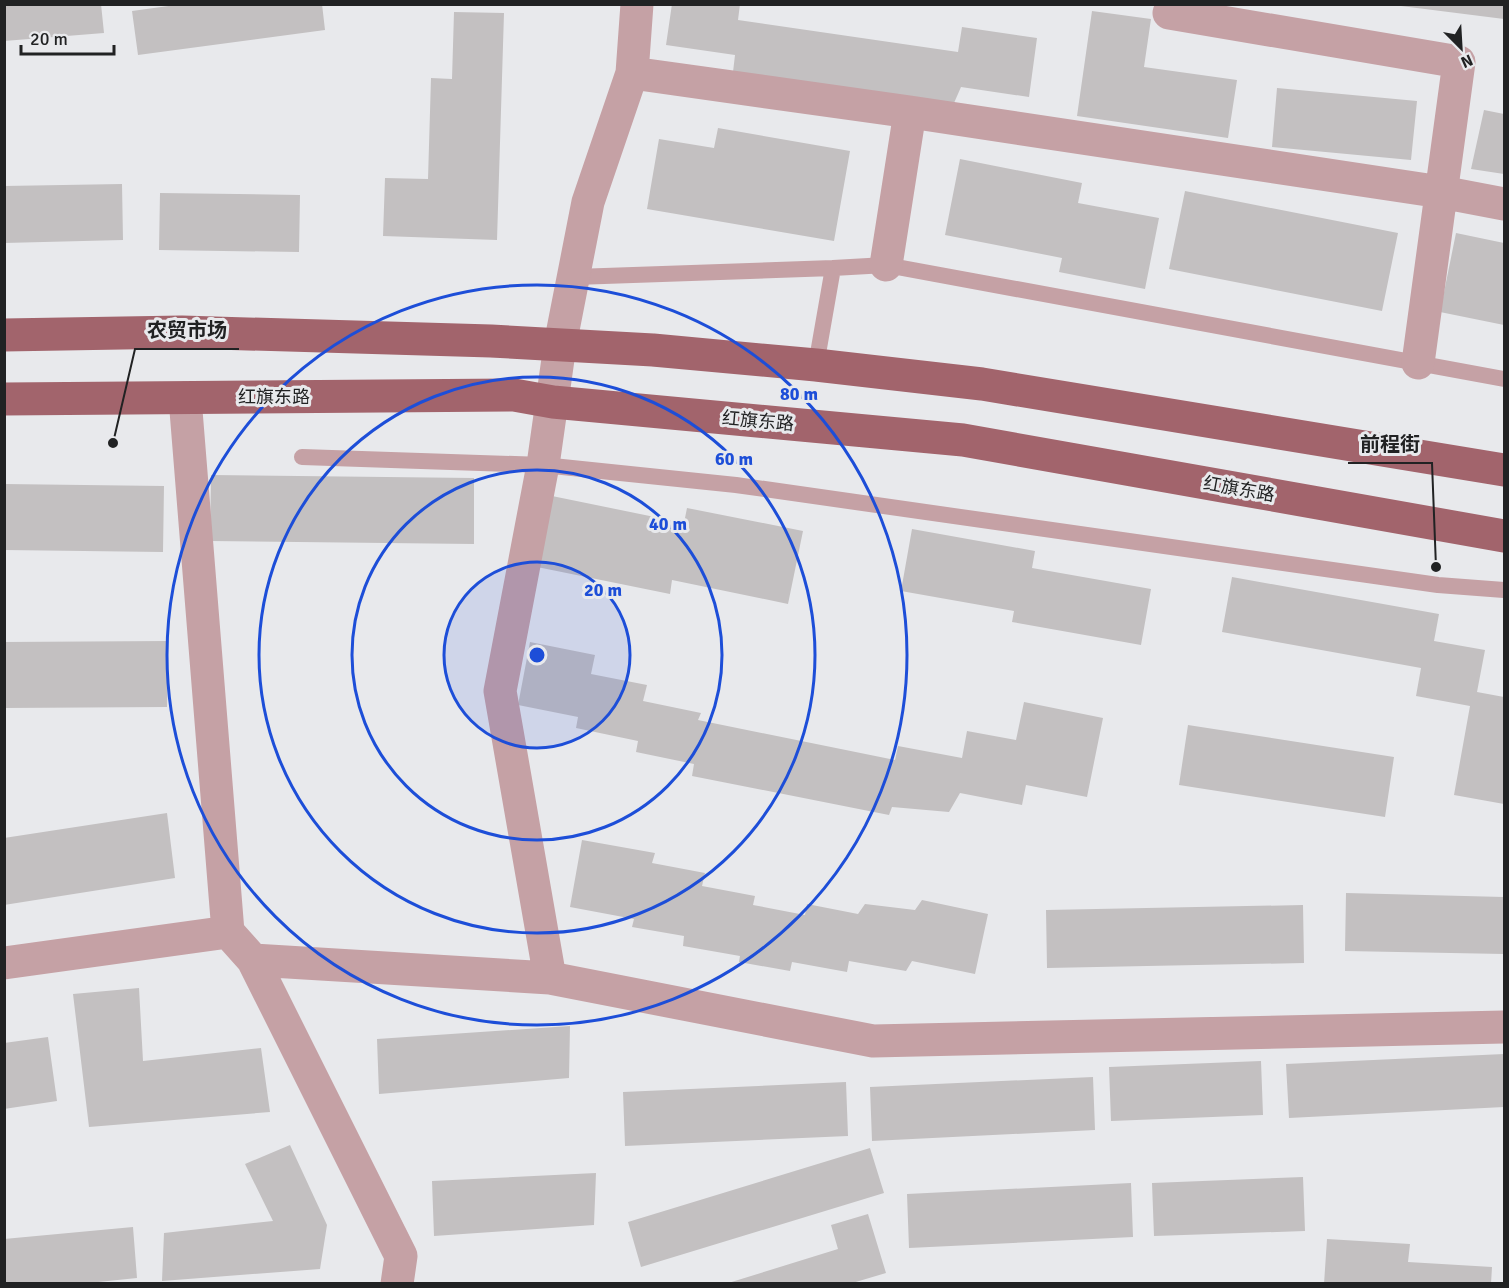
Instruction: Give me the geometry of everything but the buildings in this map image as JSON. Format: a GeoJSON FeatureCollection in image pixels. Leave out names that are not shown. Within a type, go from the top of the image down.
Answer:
{"type":"FeatureCollection","features":[{"type":"Feature","properties":{"kind":"main road"},"geometry":{"type":"LineString","coordinates":[[4,335],[182,332],[491,341],[653,350],[816,365],[982,384],[1504,470]]}},
{"type":"Feature","properties":{"kind":"main road","name":"红旗东路"},"geometry":{"type":"LineString","coordinates":[[4,399],[514,395],[553,402],[963,440],[1503,539]]}},
{"type":"Feature","properties":{"kind":"street"},"geometry":{"type":"LineString","coordinates":[[550,978],[500,691],[543,465],[560,345],[588,202],[632,73],[637,4]]}},
{"type":"Feature","properties":{"kind":"street"},"geometry":{"type":"LineString","coordinates":[[1169,13],[1459,62],[1418,363]]}},
{"type":"Feature","properties":{"kind":"street"},"geometry":{"type":"LineString","coordinates":[[632,73],[910,112],[1442,192],[1504,204]]}},
{"type":"Feature","properties":{"kind":"street"},"geometry":{"type":"LineString","coordinates":[[886,265],[910,112]]}},
{"type":"Feature","properties":{"kind":"street"},"geometry":{"type":"LineString","coordinates":[[185,398],[228,932],[253,960],[401,1256],[397,1284]]}},
{"type":"Feature","properties":{"kind":"street"},"geometry":{"type":"LineString","coordinates":[[4,963],[228,932]]}},
{"type":"Feature","properties":{"kind":"street"},"geometry":{"type":"LineString","coordinates":[[253,960],[550,978],[873,1041],[1504,1027]]}},
{"type":"Feature","properties":{"kind":"lane"},"geometry":{"type":"LineString","coordinates":[[575,277],[886,265],[1504,379]]}},
{"type":"Feature","properties":{"kind":"lane"},"geometry":{"type":"LineString","coordinates":[[816,365],[833,268]]}},
{"type":"Feature","properties":{"kind":"lane"},"geometry":{"type":"LineString","coordinates":[[302,457],[543,465],[736,485],[1438,585],[1504,590]]}},
{"type":"Feature","properties":{"kind":"place","name":"农贸市场"},"geometry":{"type":"Point","coordinates":[113,443]}},
{"type":"Feature","properties":{"kind":"place","name":"前程街"},"geometry":{"type":"Point","coordinates":[1436,567]}}]}
